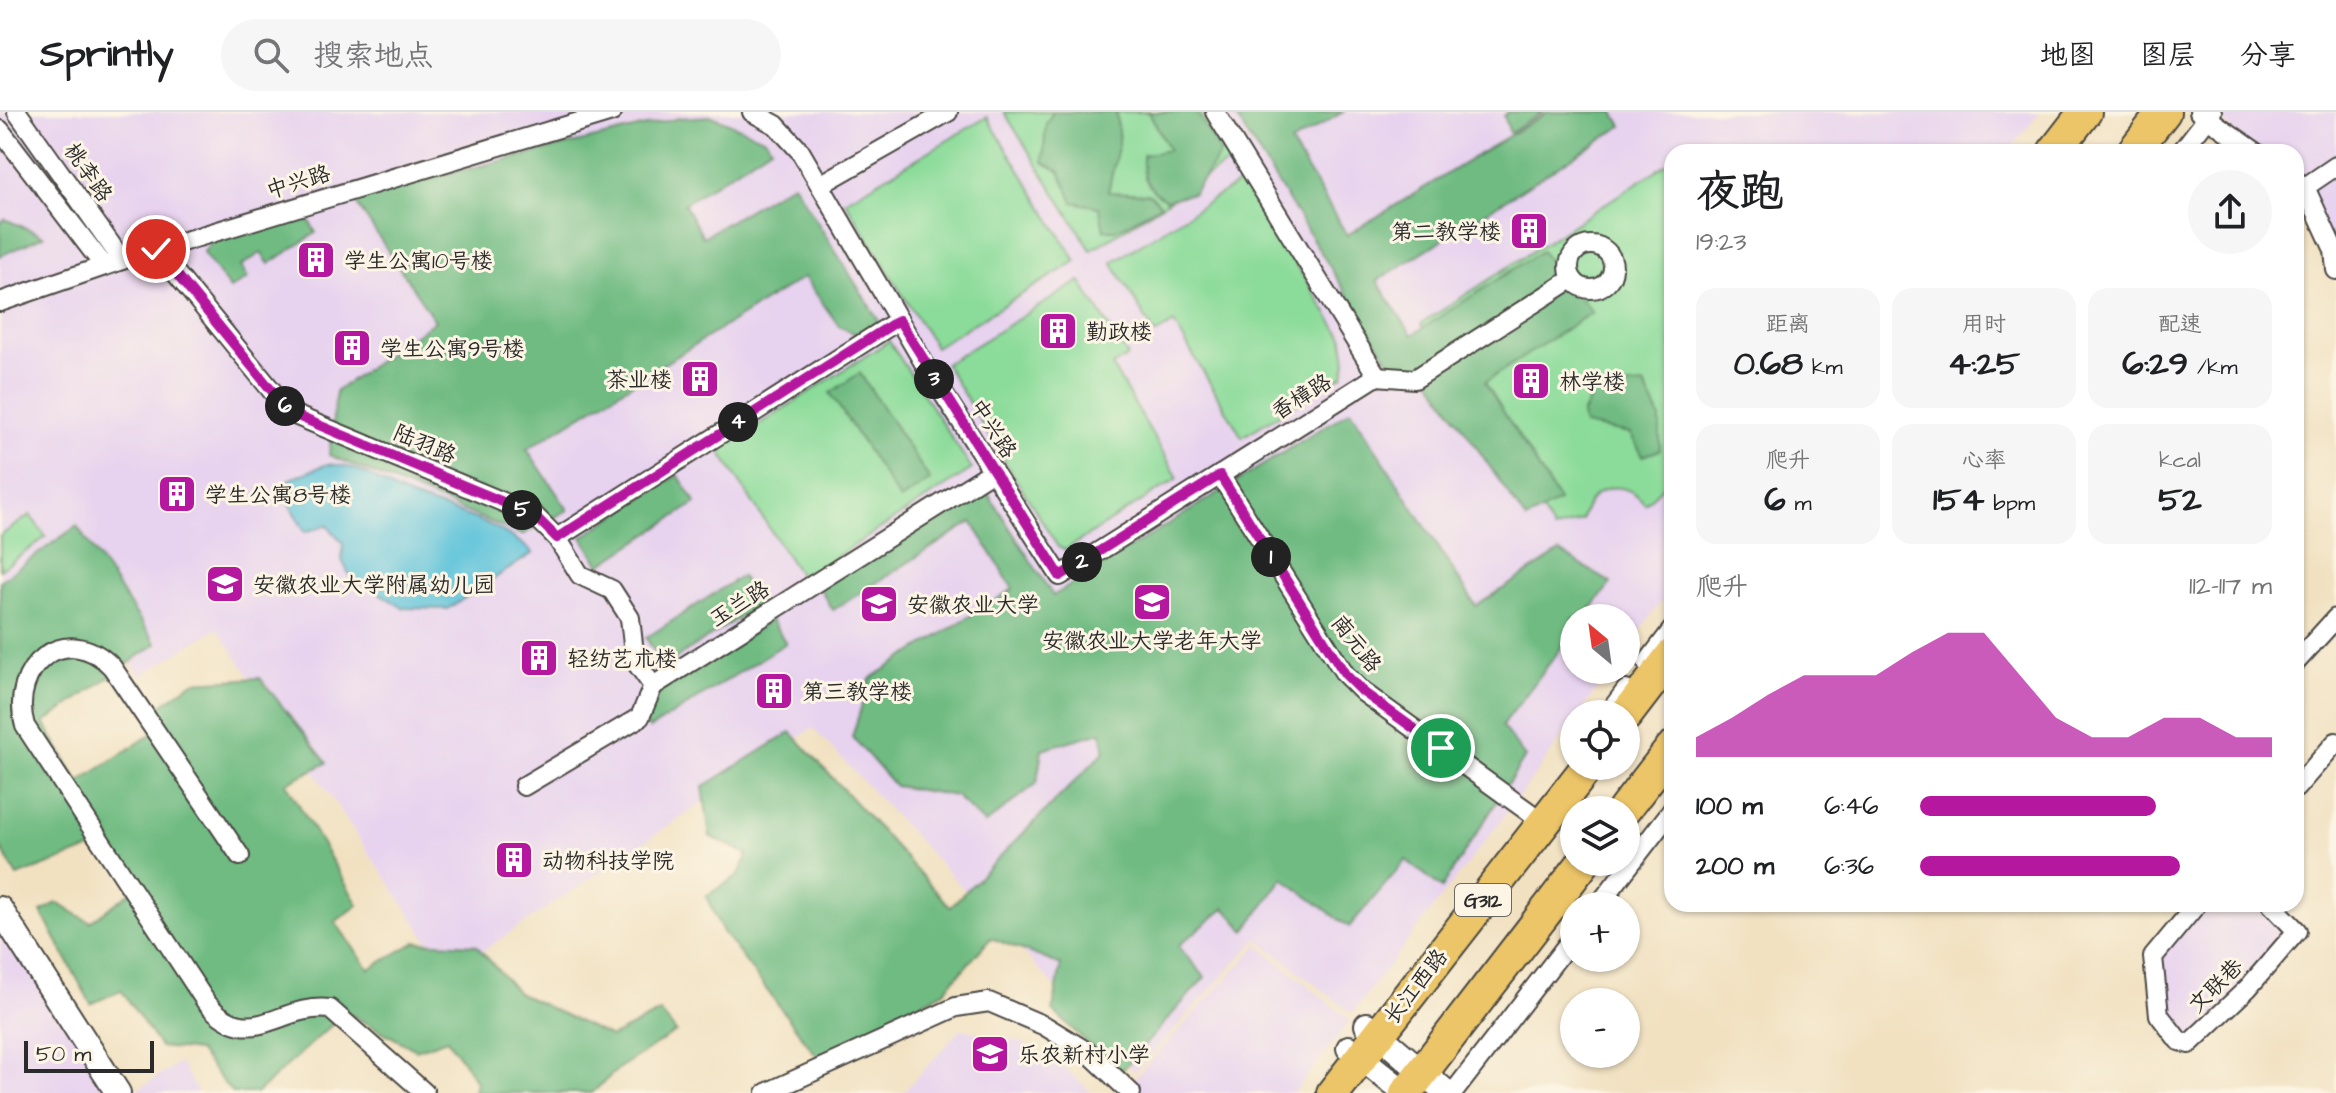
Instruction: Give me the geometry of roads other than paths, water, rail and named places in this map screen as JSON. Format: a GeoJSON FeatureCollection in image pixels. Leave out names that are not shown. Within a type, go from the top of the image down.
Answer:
{"type":"FeatureCollection","features":[{"type":"Feature","properties":{"kind":"highway"},"geometry":{"type":"LineString","coordinates":[[2060,144],[2085,112]]}},
{"type":"Feature","properties":{"kind":"highway"},"geometry":{"type":"LineString","coordinates":[[2139,144],[2164,112]]}},
{"type":"Feature","properties":{"kind":"highway"},"geometry":{"type":"LineString","coordinates":[[1638,700],[1664,665]]}},
{"type":"Feature","properties":{"kind":"highway"},"geometry":{"type":"LineString","coordinates":[[1635,796],[1664,758]]}},
{"type":"Feature","properties":{"kind":"highway","name":"长江西路"},"geometry":{"type":"LineString","coordinates":[[1333,1093],[1364,1041],[1538,818],[1575,780]]}},
{"type":"Feature","properties":{"kind":"highway","name":"G312"},"geometry":{"type":"LineString","coordinates":[[1411,1086],[1573,876]]}},
{"type":"Feature","properties":{"kind":"street","name":"桃李路"},"geometry":{"type":"LineString","coordinates":[[17,112],[122,260]]}},
{"type":"Feature","properties":{"kind":"street","name":"中兴路"},"geometry":{"type":"LineString","coordinates":[[0,302],[156,249],[612,112]]}},
{"type":"Feature","properties":{"kind":"street","name":"中兴路"},"geometry":{"type":"LineString","coordinates":[[752,112],[776,125],[790,138],[899,320],[1060,576]]}},
{"type":"Feature","properties":{"kind":"street"},"geometry":{"type":"LineString","coordinates":[[820,185],[948,112]]}},
{"type":"Feature","properties":{"kind":"street"},"geometry":{"type":"LineString","coordinates":[[1215,112],[1377,376],[1415,379],[1572,279]]}},
{"type":"Feature","properties":{"kind":"street"},"geometry":{"type":"LineString","coordinates":[[2046,144],[2072,112]]}},
{"type":"Feature","properties":{"kind":"street"},"geometry":{"type":"LineString","coordinates":[[2186,144],[2206,114],[2245,144]]}},
{"type":"Feature","properties":{"kind":"street"},"geometry":{"type":"LineString","coordinates":[[0,130],[104,266]]}},
{"type":"Feature","properties":{"kind":"street"},"geometry":{"type":"LineString","coordinates":[[2304,187],[2336,166]]}},
{"type":"Feature","properties":{"kind":"street"},"geometry":{"type":"LineString","coordinates":[[2304,199],[2334,250],[2336,270]]}},
{"type":"Feature","properties":{"kind":"street","name":"陆羽路"},"geometry":{"type":"LineString","coordinates":[[156,249],[290,413],[534,515],[557,538],[580,575],[612,590],[630,618],[635,661],[653,686]]}},
{"type":"Feature","properties":{"kind":"street"},"geometry":{"type":"LineString","coordinates":[[557,538],[899,320]]}},
{"type":"Feature","properties":{"kind":"street","name":"香樟路"},"geometry":{"type":"LineString","coordinates":[[1060,576],[1377,376]]}},
{"type":"Feature","properties":{"kind":"street","name":"玉兰路"},"geometry":{"type":"LineString","coordinates":[[524,786],[640,717],[653,686],[993,471]]}},
{"type":"Feature","properties":{"kind":"street","name":"南元路"},"geometry":{"type":"LineString","coordinates":[[1220,475],[1345,674],[1363,692],[1538,818]]}},
{"type":"Feature","properties":{"kind":"street"},"geometry":{"type":"LineString","coordinates":[[2304,653],[2336,618]]}},
{"type":"Feature","properties":{"kind":"street"},"geometry":{"type":"LineString","coordinates":[[1619,700],[1664,640]]}},
{"type":"Feature","properties":{"kind":"street"},"geometry":{"type":"LineString","coordinates":[[240,856],[112,667],[97,651],[79,646],[51,653],[34,665],[25,681],[19,704],[25,726],[206,1002],[221,1020],[241,1027],[266,1024],[312,1006],[330,1009],[425,1093]]}},
{"type":"Feature","properties":{"kind":"street"},"geometry":{"type":"LineString","coordinates":[[2304,779],[2336,742]]}},
{"type":"Feature","properties":{"kind":"street"},"geometry":{"type":"LineString","coordinates":[[1538,818],[1561,780]]}},
{"type":"Feature","properties":{"kind":"street"},"geometry":{"type":"LineString","coordinates":[[1609,892],[1664,820]]}},
{"type":"Feature","properties":{"kind":"street"},"geometry":{"type":"LineString","coordinates":[[0,909],[118,1093]]}},
{"type":"Feature","properties":{"kind":"street","name":"文联巷"},"geometry":{"type":"LineString","coordinates":[[2190,912],[2153,957],[2159,1015],[2179,1041],[2189,1044],[2248,988],[2297,931],[2279,912]]}},
{"type":"Feature","properties":{"kind":"street"},"geometry":{"type":"LineString","coordinates":[[1314,1093],[1364,1041],[1411,1086],[1450,1093],[1560,954]]}},
{"type":"Feature","properties":{"kind":"street"},"geometry":{"type":"LineString","coordinates":[[766,1093],[956,1007],[989,1002],[1045,1026],[1089,1053],[1131,1093]]}},
{"type":"Feature","properties":{"kind":"water"},"geometry":{"type":"Polygon","coordinates":[[[327,464],[352,468],[411,497],[491,525],[533,553],[448,609],[403,608],[349,574],[342,560],[343,543],[327,525],[305,532],[284,495],[288,480],[327,464]]]}},
{"type":"Feature","properties":{"kind":"place","name":"第二教学楼"},"geometry":{"type":"Point","coordinates":[1529,231]}},
{"type":"Feature","properties":{"kind":"place","name":"学生公寓10号楼"},"geometry":{"type":"Point","coordinates":[316,260]}},
{"type":"Feature","properties":{"kind":"place","name":"勤政楼"},"geometry":{"type":"Point","coordinates":[1058,331]}},
{"type":"Feature","properties":{"kind":"place","name":"学生公寓9号楼"},"geometry":{"type":"Point","coordinates":[352,348]}},
{"type":"Feature","properties":{"kind":"place","name":"茶业楼"},"geometry":{"type":"Point","coordinates":[700,379]}},
{"type":"Feature","properties":{"kind":"place","name":"林学楼"},"geometry":{"type":"Point","coordinates":[1531,381]}},
{"type":"Feature","properties":{"kind":"place","name":"学生公寓8号楼"},"geometry":{"type":"Point","coordinates":[177,494]}},
{"type":"Feature","properties":{"kind":"place","name":"安徽农业大学附属幼儿园"},"geometry":{"type":"Point","coordinates":[225,584]}},
{"type":"Feature","properties":{"kind":"place","name":"安徽农业大学老年大学"},"geometry":{"type":"Point","coordinates":[1152,602]}},
{"type":"Feature","properties":{"kind":"place","name":"安徽农业大学"},"geometry":{"type":"Point","coordinates":[879,604]}},
{"type":"Feature","properties":{"kind":"place","name":"轻纺艺术楼"},"geometry":{"type":"Point","coordinates":[539,658]}},
{"type":"Feature","properties":{"kind":"place","name":"第三教学楼"},"geometry":{"type":"Point","coordinates":[774,691]}},
{"type":"Feature","properties":{"kind":"place","name":"动物科技学院"},"geometry":{"type":"Point","coordinates":[514,860]}},
{"type":"Feature","properties":{"kind":"place","name":"乐农新村小学"},"geometry":{"type":"Point","coordinates":[990,1054]}}]}
